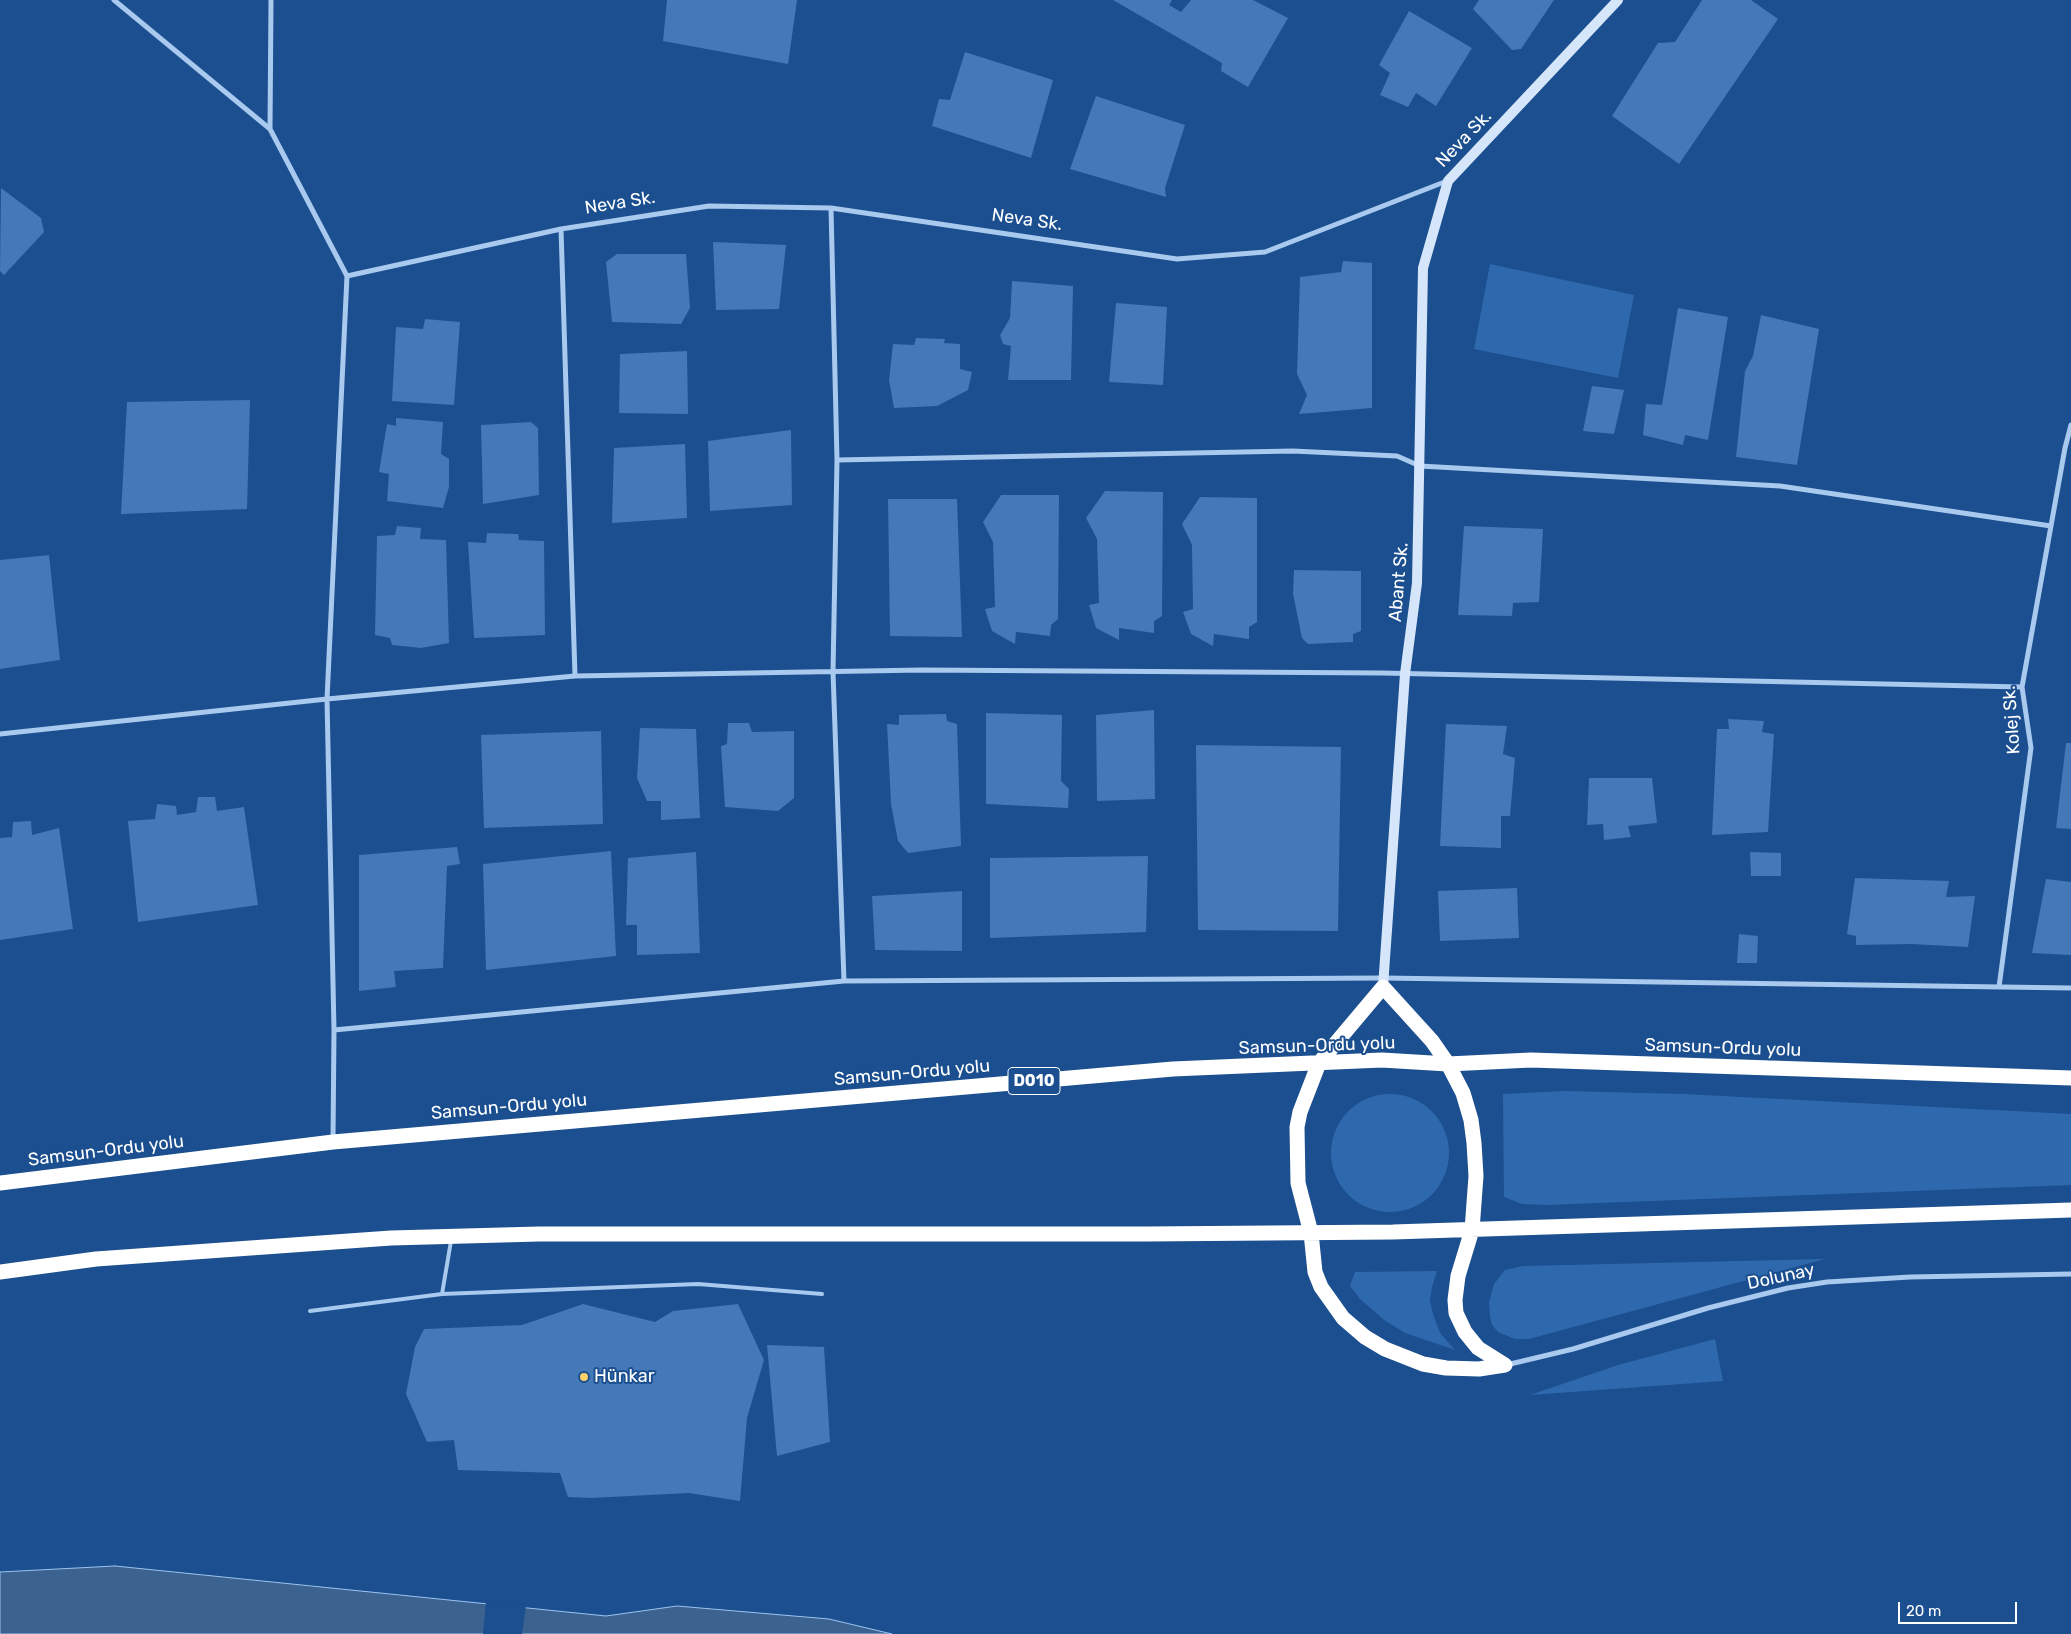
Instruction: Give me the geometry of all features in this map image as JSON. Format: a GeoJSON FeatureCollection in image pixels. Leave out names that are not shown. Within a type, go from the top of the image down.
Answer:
{"type":"FeatureCollection","features":[{"type":"Feature","properties":{"kind":"highway"},"geometry":{"type":"LineString","coordinates":[[1383,983],[1432,1041],[1448,1064],[1463,1093],[1471,1120],[1476,1176],[1472,1230],[1458,1276],[1455,1300],[1456,1313],[1465,1332],[1478,1348],[1505,1365],[1463,1370],[1434,1366],[1386,1349],[1365,1337],[1343,1318],[1321,1287],[1315,1272],[1311,1234],[1298,1183],[1297,1127],[1307,1091],[1318,1063],[1383,983]]}},
{"type":"Feature","properties":{"kind":"highway","name":"Samsun-Ordu yolu"},"geometry":{"type":"LineString","coordinates":[[0,1183],[333,1142],[1163,1070],[1382,1060],[1448,1064],[1531,1060],[2071,1078]]}},
{"type":"Feature","properties":{"kind":"highway"},"geometry":{"type":"LineString","coordinates":[[0,1272],[96,1259],[391,1238],[539,1234],[1311,1234],[2071,1210]]}},
{"type":"Feature","properties":{"kind":"street"},"geometry":{"type":"LineString","coordinates":[[114,0],[270,129],[347,276],[327,698],[334,1030],[333,1142]]}},
{"type":"Feature","properties":{"kind":"street"},"geometry":{"type":"LineString","coordinates":[[270,129],[271,0]]}},
{"type":"Feature","properties":{"kind":"street","name":"Neva Sk."},"geometry":{"type":"LineString","coordinates":[[347,276],[561,229],[709,206],[831,208],[1177,259],[1265,252],[1448,181],[1618,0]]}},
{"type":"Feature","properties":{"kind":"street","name":"Abant Sk."},"geometry":{"type":"LineString","coordinates":[[1383,983],[1405,674],[1417,583],[1423,268],[1448,181]]}},
{"type":"Feature","properties":{"kind":"street"},"geometry":{"type":"LineString","coordinates":[[831,208],[837,460],[833,672],[844,981]]}},
{"type":"Feature","properties":{"kind":"street"},"geometry":{"type":"LineString","coordinates":[[561,229],[575,676]]}},
{"type":"Feature","properties":{"kind":"street","name":"Kolej Sk."},"geometry":{"type":"LineString","coordinates":[[1999,987],[2031,748],[2022,687],[2065,448],[2071,425]]}},
{"type":"Feature","properties":{"kind":"street"},"geometry":{"type":"LineString","coordinates":[[837,460],[1293,451],[1397,456],[1420,466],[1780,486],[2051,526]]}},
{"type":"Feature","properties":{"kind":"street"},"geometry":{"type":"LineString","coordinates":[[0,734],[327,698],[575,676],[932,670],[1405,674],[2022,687]]}},
{"type":"Feature","properties":{"kind":"street"},"geometry":{"type":"LineString","coordinates":[[334,1030],[844,981],[2071,988]]}},
{"type":"Feature","properties":{"kind":"street","name":"Dolunay"},"geometry":{"type":"LineString","coordinates":[[1505,1365],[1573,1350],[1708,1308],[1788,1288],[1827,1282],[1910,1277],[2071,1274]]}},
{"type":"Feature","properties":{"kind":"lane"},"geometry":{"type":"LineString","coordinates":[[442,1294],[452,1237]]}},
{"type":"Feature","properties":{"kind":"lane"},"geometry":{"type":"LineString","coordinates":[[310,1311],[442,1294],[698,1284],[822,1294]]}},
{"type":"Feature","properties":{"kind":"shaded area"},"geometry":{"type":"Polygon","coordinates":[[[1490,264],[1634,295],[1618,378],[1474,349],[1490,264]]]}},
{"type":"Feature","properties":{"kind":"shaded area"},"geometry":{"type":"Polygon","coordinates":[[[1565,1091],[1684,1094],[2071,1114],[2071,1185],[1546,1205],[1522,1204],[1504,1197],[1503,1094],[1565,1091]]]}},
{"type":"Feature","properties":{"kind":"shaded area"},"geometry":{"type":"Polygon","coordinates":[[[1390,1094],[1412,1099],[1423,1104],[1439,1120],[1444,1131],[1449,1153],[1444,1175],[1439,1186],[1423,1202],[1412,1207],[1390,1212],[1368,1207],[1357,1202],[1341,1186],[1336,1175],[1331,1153],[1336,1131],[1341,1120],[1357,1104],[1368,1099],[1390,1094]]]}},
{"type":"Feature","properties":{"kind":"shaded area"},"geometry":{"type":"Polygon","coordinates":[[[1825,1259],[1529,1339],[1515,1339],[1498,1332],[1492,1325],[1490,1317],[1489,1302],[1494,1284],[1505,1270],[1523,1266],[1825,1259]]]}},
{"type":"Feature","properties":{"kind":"shaded area"},"geometry":{"type":"Polygon","coordinates":[[[1437,1271],[1430,1300],[1433,1314],[1440,1333],[1455,1350],[1405,1333],[1384,1320],[1360,1299],[1350,1286],[1355,1272],[1437,1271]]]}},
{"type":"Feature","properties":{"kind":"shaded area"},"geometry":{"type":"Polygon","coordinates":[[[1715,1339],[1723,1381],[1530,1395],[1618,1365],[1715,1339]]]}},
{"type":"Feature","properties":{"kind":"shaded area"},"geometry":{"type":"Polygon","coordinates":[[[115,1566],[606,1616],[677,1606],[829,1619],[892,1634],[0,1634],[0,1572],[115,1566]]]}},
{"type":"Feature","properties":{"kind":"pier"},"geometry":{"type":"Polygon","coordinates":[[[486,1601],[526,1605],[522,1634],[483,1634],[486,1601]]]}},
{"type":"Feature","properties":{"kind":"building"},"geometry":{"type":"Polygon","coordinates":[[[667,0],[797,0],[788,64],[663,41],[667,0]]]}},
{"type":"Feature","properties":{"kind":"building"},"geometry":{"type":"Polygon","coordinates":[[[1113,0],[1172,0],[1169,5],[1181,12],[1191,0],[1253,0],[1288,18],[1248,87],[1221,71],[1222,63],[1113,0]]]}},
{"type":"Feature","properties":{"kind":"building"},"geometry":{"type":"Polygon","coordinates":[[[1479,0],[1554,0],[1521,49],[1512,50],[1473,9],[1479,0]]]}},
{"type":"Feature","properties":{"kind":"building"},"geometry":{"type":"Polygon","coordinates":[[[1702,0],[1751,0],[1778,19],[1679,164],[1612,116],[1658,43],[1675,42],[1702,0]]]}},
{"type":"Feature","properties":{"kind":"building"},"geometry":{"type":"Polygon","coordinates":[[[1409,11],[1472,48],[1436,106],[1416,93],[1408,107],[1380,95],[1390,73],[1379,65],[1409,11]]]}},
{"type":"Feature","properties":{"kind":"building"},"geometry":{"type":"Polygon","coordinates":[[[965,52],[1053,80],[1031,158],[932,126],[939,99],[950,100],[965,52]]]}},
{"type":"Feature","properties":{"kind":"building"},"geometry":{"type":"Polygon","coordinates":[[[1096,96],[1185,125],[1165,188],[1166,197],[1070,169],[1096,96]]]}},
{"type":"Feature","properties":{"kind":"building"},"geometry":{"type":"Polygon","coordinates":[[[1,188],[41,218],[44,232],[4,275],[0,271],[1,188]]]}},
{"type":"Feature","properties":{"kind":"building"},"geometry":{"type":"Polygon","coordinates":[[[713,242],[786,245],[779,309],[716,310],[713,242]]]}},
{"type":"Feature","properties":{"kind":"building"},"geometry":{"type":"Polygon","coordinates":[[[617,254],[686,254],[690,308],[681,324],[612,322],[606,262],[617,254]]]}},
{"type":"Feature","properties":{"kind":"building"},"geometry":{"type":"Polygon","coordinates":[[[1343,261],[1372,263],[1372,408],[1299,414],[1307,395],[1297,374],[1300,277],[1341,272],[1343,261]]]}},
{"type":"Feature","properties":{"kind":"building"},"geometry":{"type":"Polygon","coordinates":[[[1012,281],[1073,286],[1071,380],[1008,380],[1011,346],[1003,344],[1000,335],[1010,318],[1012,281]]]}},
{"type":"Feature","properties":{"kind":"building"},"geometry":{"type":"Polygon","coordinates":[[[1116,303],[1167,307],[1163,385],[1109,382],[1116,303]]]}},
{"type":"Feature","properties":{"kind":"building"},"geometry":{"type":"Polygon","coordinates":[[[1678,308],[1728,317],[1708,440],[1685,435],[1683,445],[1643,435],[1646,404],[1662,405],[1678,308]]]}},
{"type":"Feature","properties":{"kind":"building"},"geometry":{"type":"Polygon","coordinates":[[[1761,315],[1819,329],[1797,465],[1736,457],[1745,371],[1753,356],[1761,315]]]}},
{"type":"Feature","properties":{"kind":"building"},"geometry":{"type":"Polygon","coordinates":[[[425,319],[460,322],[454,405],[392,401],[396,327],[423,329],[425,319]]]}},
{"type":"Feature","properties":{"kind":"building"},"geometry":{"type":"Polygon","coordinates":[[[916,338],[945,339],[944,343],[960,344],[960,369],[972,372],[968,390],[937,406],[894,408],[889,380],[893,344],[914,345],[916,338]]]}},
{"type":"Feature","properties":{"kind":"building"},"geometry":{"type":"Polygon","coordinates":[[[687,351],[688,414],[619,413],[620,354],[687,351]]]}},
{"type":"Feature","properties":{"kind":"building"},"geometry":{"type":"Polygon","coordinates":[[[1592,386],[1624,390],[1614,434],[1583,431],[1592,386]]]}},
{"type":"Feature","properties":{"kind":"building"},"geometry":{"type":"Polygon","coordinates":[[[250,400],[247,509],[121,514],[127,402],[250,400]]]}},
{"type":"Feature","properties":{"kind":"building"},"geometry":{"type":"Polygon","coordinates":[[[396,418],[443,422],[441,454],[449,459],[449,487],[443,508],[387,501],[389,474],[379,472],[387,424],[396,426],[396,418]]]}},
{"type":"Feature","properties":{"kind":"building"},"geometry":{"type":"Polygon","coordinates":[[[531,422],[538,428],[539,495],[483,504],[481,425],[531,422]]]}},
{"type":"Feature","properties":{"kind":"building"},"geometry":{"type":"Polygon","coordinates":[[[791,430],[792,505],[710,511],[708,441],[791,430]]]}},
{"type":"Feature","properties":{"kind":"building"},"geometry":{"type":"Polygon","coordinates":[[[685,444],[687,518],[612,523],[614,448],[685,444]]]}},
{"type":"Feature","properties":{"kind":"building"},"geometry":{"type":"Polygon","coordinates":[[[1105,491],[1163,492],[1162,616],[1154,621],[1154,633],[1119,628],[1119,640],[1096,628],[1089,605],[1099,603],[1097,539],[1086,518],[1105,491]]]}},
{"type":"Feature","properties":{"kind":"building"},"geometry":{"type":"Polygon","coordinates":[[[1001,495],[1059,495],[1058,619],[1051,625],[1050,636],[1016,632],[1015,644],[992,631],[985,609],[995,607],[993,542],[983,522],[1001,495]]]}},
{"type":"Feature","properties":{"kind":"building"},"geometry":{"type":"Polygon","coordinates":[[[1200,497],[1257,498],[1257,622],[1249,627],[1249,639],[1214,634],[1213,646],[1191,634],[1183,612],[1193,609],[1192,545],[1182,524],[1200,497]]]}},
{"type":"Feature","properties":{"kind":"building"},"geometry":{"type":"Polygon","coordinates":[[[888,499],[957,499],[962,637],[890,636],[888,499]]]}},
{"type":"Feature","properties":{"kind":"building"},"geometry":{"type":"Polygon","coordinates":[[[397,526],[421,528],[420,539],[446,540],[449,643],[421,648],[392,645],[390,638],[375,635],[377,536],[395,535],[397,526]]]}},
{"type":"Feature","properties":{"kind":"building"},"geometry":{"type":"Polygon","coordinates":[[[1464,526],[1543,529],[1539,602],[1513,603],[1512,616],[1458,615],[1464,526]]]}},
{"type":"Feature","properties":{"kind":"building"},"geometry":{"type":"Polygon","coordinates":[[[487,533],[518,534],[519,540],[544,541],[545,635],[474,638],[468,542],[486,543],[487,533]]]}},
{"type":"Feature","properties":{"kind":"building"},"geometry":{"type":"Polygon","coordinates":[[[49,555],[60,660],[0,669],[0,560],[49,555]]]}},
{"type":"Feature","properties":{"kind":"building"},"geometry":{"type":"Polygon","coordinates":[[[1294,570],[1361,571],[1361,631],[1353,634],[1353,642],[1308,644],[1302,638],[1293,594],[1294,570]]]}},
{"type":"Feature","properties":{"kind":"building"},"geometry":{"type":"Polygon","coordinates":[[[1154,710],[1155,799],[1097,801],[1096,715],[1154,710]]]}},
{"type":"Feature","properties":{"kind":"building"},"geometry":{"type":"Polygon","coordinates":[[[986,713],[1062,715],[1061,781],[1069,789],[1068,808],[986,804],[986,713]]]}},
{"type":"Feature","properties":{"kind":"building"},"geometry":{"type":"Polygon","coordinates":[[[946,714],[947,721],[957,724],[961,846],[908,853],[898,841],[891,804],[887,724],[899,725],[899,715],[946,714]]]}},
{"type":"Feature","properties":{"kind":"building"},"geometry":{"type":"Polygon","coordinates":[[[1728,719],[1764,721],[1762,732],[1774,734],[1768,832],[1712,835],[1717,729],[1729,729],[1728,719]]]}},
{"type":"Feature","properties":{"kind":"building"},"geometry":{"type":"Polygon","coordinates":[[[728,723],[749,723],[752,732],[794,731],[794,798],[778,811],[725,807],[721,746],[727,744],[728,723]]]}},
{"type":"Feature","properties":{"kind":"building"},"geometry":{"type":"Polygon","coordinates":[[[1446,724],[1507,726],[1503,754],[1515,758],[1510,816],[1501,816],[1501,848],[1440,846],[1446,724]]]}},
{"type":"Feature","properties":{"kind":"building"},"geometry":{"type":"Polygon","coordinates":[[[640,728],[696,729],[700,818],[661,820],[661,801],[647,801],[637,778],[640,728]]]}},
{"type":"Feature","properties":{"kind":"building"},"geometry":{"type":"Polygon","coordinates":[[[601,731],[603,824],[484,828],[481,735],[601,731]]]}},
{"type":"Feature","properties":{"kind":"building"},"geometry":{"type":"Polygon","coordinates":[[[2066,743],[2071,743],[2071,829],[2056,828],[2066,743]]]}},
{"type":"Feature","properties":{"kind":"building"},"geometry":{"type":"Polygon","coordinates":[[[1196,745],[1341,747],[1338,931],[1198,930],[1196,745]]]}},
{"type":"Feature","properties":{"kind":"building"},"geometry":{"type":"Polygon","coordinates":[[[1589,778],[1652,778],[1657,823],[1628,826],[1631,837],[1604,840],[1603,824],[1587,825],[1589,778]]]}},
{"type":"Feature","properties":{"kind":"building"},"geometry":{"type":"Polygon","coordinates":[[[198,797],[215,797],[217,811],[244,807],[258,905],[138,922],[128,821],[155,819],[157,804],[176,806],[177,815],[196,812],[198,797]]]}},
{"type":"Feature","properties":{"kind":"building"},"geometry":{"type":"Polygon","coordinates":[[[31,821],[32,835],[59,828],[73,929],[0,940],[0,838],[12,837],[13,822],[31,821]]]}},
{"type":"Feature","properties":{"kind":"building"},"geometry":{"type":"Polygon","coordinates":[[[457,847],[460,864],[447,866],[443,968],[394,971],[396,987],[359,991],[359,855],[457,847]]]}},
{"type":"Feature","properties":{"kind":"building"},"geometry":{"type":"Polygon","coordinates":[[[611,851],[616,956],[486,970],[483,864],[611,851]]]}},
{"type":"Feature","properties":{"kind":"building"},"geometry":{"type":"Polygon","coordinates":[[[696,852],[700,953],[637,955],[637,925],[626,925],[628,858],[696,852]]]}},
{"type":"Feature","properties":{"kind":"building"},"geometry":{"type":"Polygon","coordinates":[[[1750,852],[1781,853],[1781,876],[1751,876],[1750,852]]]}},
{"type":"Feature","properties":{"kind":"building"},"geometry":{"type":"Polygon","coordinates":[[[1148,856],[1146,932],[990,938],[990,858],[1148,856]]]}},
{"type":"Feature","properties":{"kind":"building"},"geometry":{"type":"Polygon","coordinates":[[[1855,878],[1949,881],[1946,897],[1975,896],[1968,947],[1911,944],[1856,945],[1856,936],[1847,934],[1855,878]]]}},
{"type":"Feature","properties":{"kind":"building"},"geometry":{"type":"Polygon","coordinates":[[[2046,879],[2071,882],[2071,955],[2032,953],[2046,879]]]}},
{"type":"Feature","properties":{"kind":"building"},"geometry":{"type":"Polygon","coordinates":[[[1517,888],[1519,938],[1440,941],[1438,891],[1517,888]]]}},
{"type":"Feature","properties":{"kind":"building"},"geometry":{"type":"Polygon","coordinates":[[[962,891],[962,951],[875,950],[872,896],[962,891]]]}},
{"type":"Feature","properties":{"kind":"building"},"geometry":{"type":"Polygon","coordinates":[[[1739,934],[1758,936],[1757,963],[1737,963],[1739,934]]]}},
{"type":"Feature","properties":{"kind":"building","name":"Hünkar"},"geometry":{"type":"Polygon","coordinates":[[[583,1304],[655,1322],[673,1311],[738,1304],[764,1360],[747,1418],[740,1501],[689,1493],[591,1498],[568,1497],[560,1473],[458,1470],[454,1440],[427,1442],[406,1394],[415,1347],[424,1329],[522,1325],[583,1304]]]}},
{"type":"Feature","properties":{"kind":"building"},"geometry":{"type":"Polygon","coordinates":[[[767,1345],[824,1347],[830,1442],[777,1456],[767,1345]]]}},
{"type":"Feature","properties":{"kind":"place","name":"Hünkar"},"geometry":{"type":"Point","coordinates":[584,1377]}}]}
